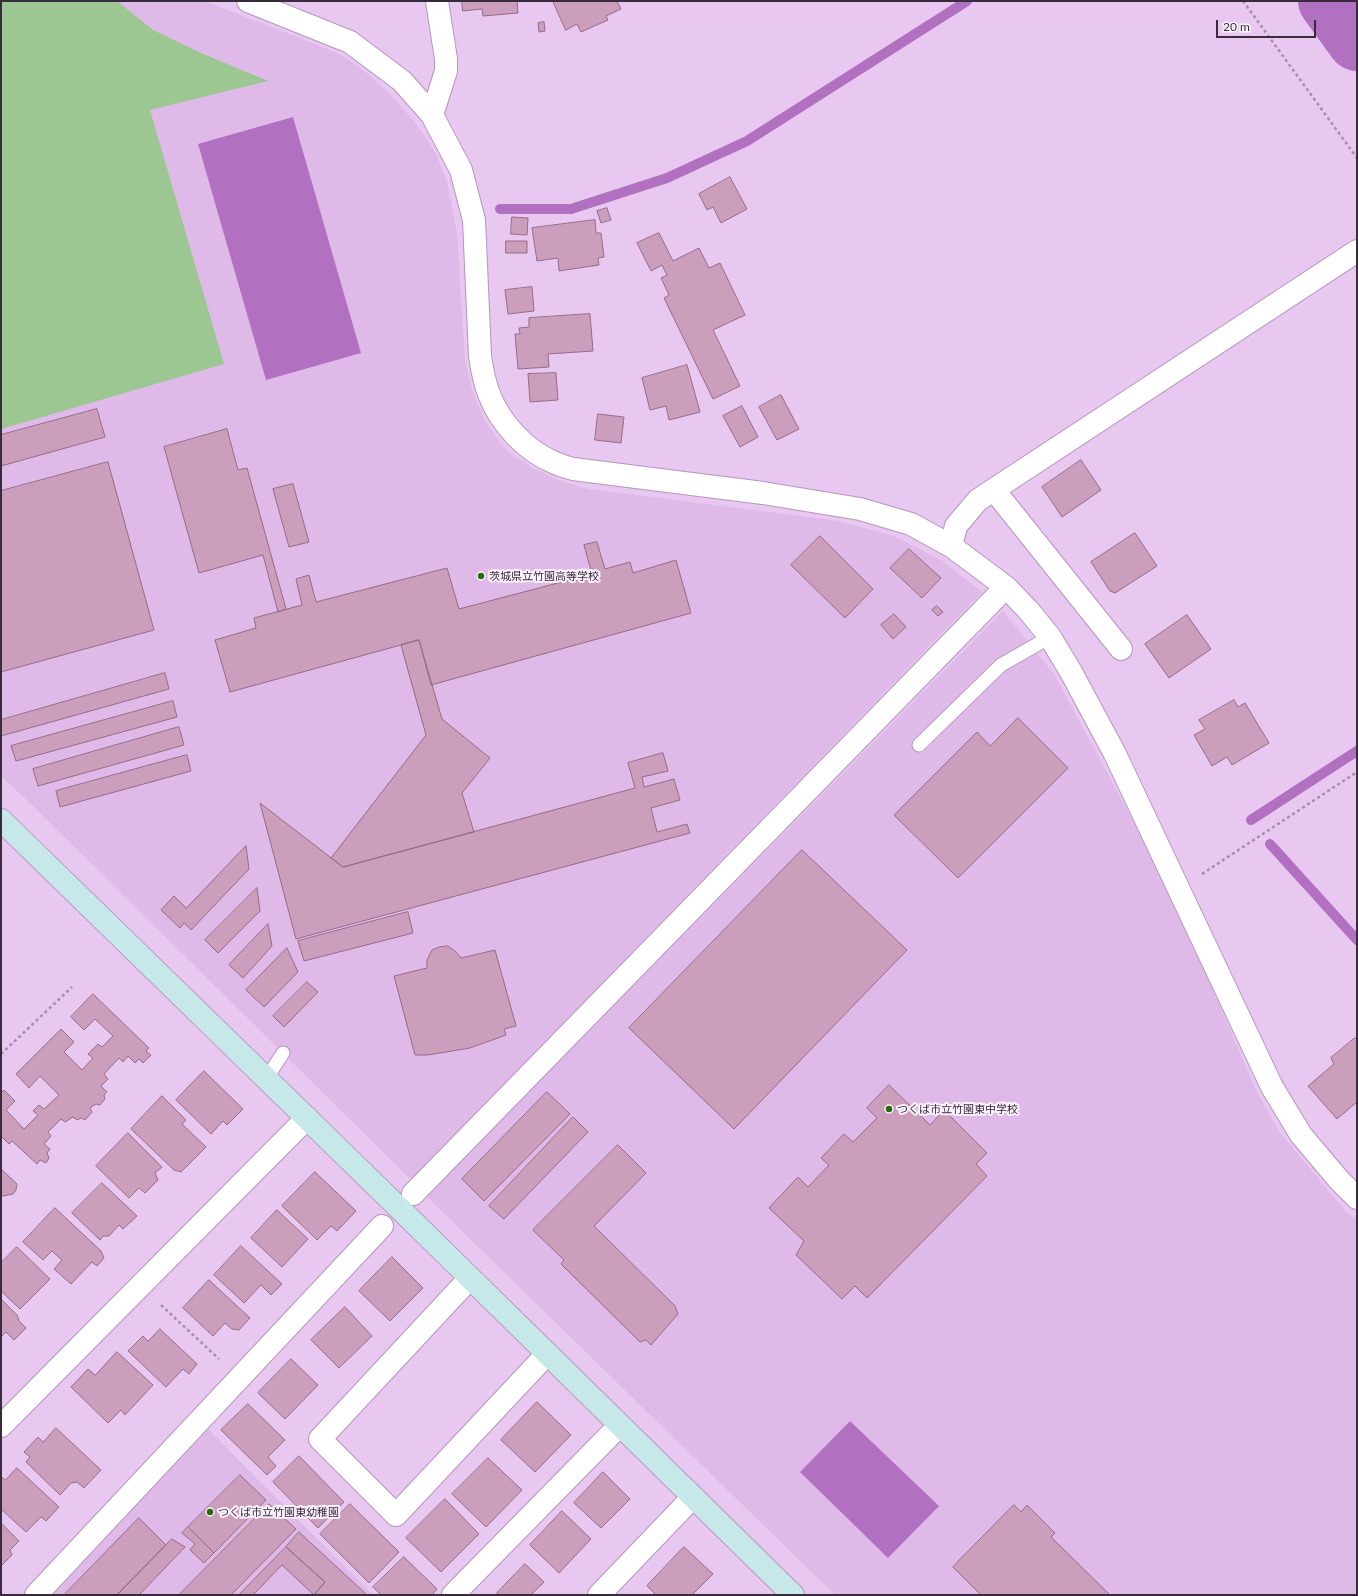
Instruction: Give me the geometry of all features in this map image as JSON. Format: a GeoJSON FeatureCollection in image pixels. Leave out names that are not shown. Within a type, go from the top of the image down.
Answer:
{"type":"FeatureCollection","features":[{"type":"Feature","properties":{"kind":"street"},"geometry":{"type":"LineString","coordinates":[[248,1],[350,42],[402,81],[432,115],[461,170],[474,220],[480,356],[483,378],[497,411],[508,427],[534,451],[552,462],[573,469],[763,493],[860,509],[911,524],[950,546],[1006,587],[1029,611],[1050,637],[1071,672],[1114,754],[1272,1087],[1301,1135],[1339,1180],[1357,1198]]}},
{"type":"Feature","properties":{"kind":"street"},"geometry":{"type":"LineString","coordinates":[[432,115],[446,71],[446,60],[437,1]]}},
{"type":"Feature","properties":{"kind":"street"},"geometry":{"type":"LineString","coordinates":[[950,546],[956,526],[978,500],[1357,251]]}},
{"type":"Feature","properties":{"kind":"street"},"geometry":{"type":"LineString","coordinates":[[994,490],[1121,649]]}},
{"type":"Feature","properties":{"kind":"street"},"geometry":{"type":"LineString","coordinates":[[413,1194],[1006,587]]}},
{"type":"Feature","properties":{"kind":"street"},"geometry":{"type":"LineString","coordinates":[[1,820],[793,1595]]}},
{"type":"Feature","properties":{"kind":"street"},"geometry":{"type":"LineString","coordinates":[[1,1426],[307,1118]]}},
{"type":"Feature","properties":{"kind":"street"},"geometry":{"type":"LineString","coordinates":[[36,1595],[382,1226]]}},
{"type":"Feature","properties":{"kind":"street"},"geometry":{"type":"LineString","coordinates":[[470,1278],[320,1439],[396,1515],[547,1354]]}},
{"type":"Feature","properties":{"kind":"street"},"geometry":{"type":"LineString","coordinates":[[453,1595],[619,1426]]}},
{"type":"Feature","properties":{"kind":"street"},"geometry":{"type":"LineString","coordinates":[[599,1595],[693,1497]]}},
{"type":"Feature","properties":{"kind":"lane"},"geometry":{"type":"LineString","coordinates":[[919,745],[1001,665],[1050,637]]}},
{"type":"Feature","properties":{"kind":"lane"},"geometry":{"type":"LineString","coordinates":[[266,1079],[283,1053]]}},
{"type":"Feature","properties":{"kind":"path"},"geometry":{"type":"LineString","coordinates":[[1243,1],[1357,158]]}},
{"type":"Feature","properties":{"kind":"path"},"geometry":{"type":"LineString","coordinates":[[1178,890],[1357,772]]}},
{"type":"Feature","properties":{"kind":"path"},"geometry":{"type":"LineString","coordinates":[[1,1054],[72,987]]}},
{"type":"Feature","properties":{"kind":"path"},"geometry":{"type":"LineString","coordinates":[[141,1285],[240,1378]]}},
{"type":"Feature","properties":{"kind":"shaded area","name":"茨城県立竹園高等学校"},"geometry":{"type":"Polygon","coordinates":[[[1,1],[204,1],[343,56],[362,69],[391,95],[417,125],[436,154],[448,186],[457,234],[465,360],[472,390],[485,421],[505,449],[530,467],[560,481],[589,489],[839,521],[894,536],[941,560],[982,592],[411,1180],[1,776],[1,1]]]}},
{"type":"Feature","properties":{"kind":"shaded area"},"geometry":{"type":"Polygon","coordinates":[[[293,117],[361,353],[266,380],[198,144],[293,117]]]}},
{"type":"Feature","properties":{"kind":"shaded area","name":"つくば市立竹園東中学校"},"geometry":{"type":"Polygon","coordinates":[[[1003,611],[1054,674],[1173,895],[1255,1088],[1278,1130],[1347,1213],[1357,1220],[1357,1595],[835,1595],[426,1196],[1003,611]]]}},
{"type":"Feature","properties":{"kind":"shaded area"},"geometry":{"type":"Polygon","coordinates":[[[850,1421],[939,1506],[888,1558],[800,1472],[850,1421]]]}},
{"type":"Feature","properties":{"kind":"shaded area","name":"つくば市立竹園東幼稚園"},"geometry":{"type":"Polygon","coordinates":[[[208,1429],[373,1595],[52,1595],[208,1429]]]}},
{"type":"Feature","properties":{"kind":"green space"},"geometry":{"type":"Polygon","coordinates":[[[1,1],[117,1],[153,30],[201,53],[268,81],[150,110],[224,364],[1,429],[1,1]]]}},
{"type":"Feature","properties":{"kind":"building"},"geometry":{"type":"Polygon","coordinates":[[[462,1],[517,1],[518,13],[483,16],[482,9],[463,11],[462,1]]]}},
{"type":"Feature","properties":{"kind":"building"},"geometry":{"type":"Polygon","coordinates":[[[553,1],[617,1],[621,9],[606,16],[608,20],[581,32],[577,24],[566,30],[553,1]]]}},
{"type":"Feature","properties":{"kind":"building"},"geometry":{"type":"Polygon","coordinates":[[[544,22],[545,31],[539,32],[538,23],[544,22]]]}},
{"type":"Feature","properties":{"kind":"building"},"geometry":{"type":"Polygon","coordinates":[[[730,177],[747,209],[721,223],[713,207],[707,210],[699,194],[730,177]]]}},
{"type":"Feature","properties":{"kind":"building"},"geometry":{"type":"Polygon","coordinates":[[[607,208],[611,220],[601,223],[597,211],[607,208]]]}},
{"type":"Feature","properties":{"kind":"building"},"geometry":{"type":"Polygon","coordinates":[[[512,217],[528,218],[527,235],[511,234],[512,217]]]}},
{"type":"Feature","properties":{"kind":"building"},"geometry":{"type":"Polygon","coordinates":[[[595,220],[596,233],[601,233],[604,257],[598,258],[599,265],[559,271],[558,258],[537,261],[532,228],[595,220]]]}},
{"type":"Feature","properties":{"kind":"building"},"geometry":{"type":"Polygon","coordinates":[[[659,233],[673,261],[699,248],[709,268],[720,263],[745,315],[713,330],[740,386],[713,399],[664,298],[669,295],[661,278],[667,275],[662,265],[651,271],[637,243],[659,233]]]}},
{"type":"Feature","properties":{"kind":"building"},"geometry":{"type":"Polygon","coordinates":[[[506,241],[527,241],[527,253],[506,253],[506,241]]]}},
{"type":"Feature","properties":{"kind":"building"},"geometry":{"type":"Polygon","coordinates":[[[532,287],[534,311],[508,314],[505,290],[532,287]]]}},
{"type":"Feature","properties":{"kind":"building"},"geometry":{"type":"Polygon","coordinates":[[[590,314],[593,351],[548,354],[549,367],[518,369],[515,334],[520,334],[519,328],[529,327],[529,318],[590,314]]]}},
{"type":"Feature","properties":{"kind":"building"},"geometry":{"type":"Polygon","coordinates":[[[687,365],[700,412],[669,420],[666,406],[650,410],[642,378],[687,365]]]}},
{"type":"Feature","properties":{"kind":"building"},"geometry":{"type":"Polygon","coordinates":[[[556,373],[558,400],[530,402],[528,374],[556,373]]]}},
{"type":"Feature","properties":{"kind":"building"},"geometry":{"type":"Polygon","coordinates":[[[781,395],[799,429],[777,440],[759,407],[781,395]]]}},
{"type":"Feature","properties":{"kind":"building"},"geometry":{"type":"Polygon","coordinates":[[[742,406],[758,437],[740,447],[723,416],[742,406]]]}},
{"type":"Feature","properties":{"kind":"building"},"geometry":{"type":"Polygon","coordinates":[[[97,409],[105,437],[1,466],[1,435],[97,409]]]}},
{"type":"Feature","properties":{"kind":"building"},"geometry":{"type":"Polygon","coordinates":[[[598,414],[624,417],[621,443],[595,440],[598,414]]]}},
{"type":"Feature","properties":{"kind":"building"},"geometry":{"type":"Polygon","coordinates":[[[227,429],[238,470],[247,468],[286,609],[278,612],[263,555],[199,573],[164,447],[227,429]]]}},
{"type":"Feature","properties":{"kind":"building"},"geometry":{"type":"Polygon","coordinates":[[[1081,460],[1101,490],[1062,517],[1042,487],[1081,460]]]}},
{"type":"Feature","properties":{"kind":"building"},"geometry":{"type":"Polygon","coordinates":[[[108,462],[154,630],[1,672],[1,491],[108,462]]]}},
{"type":"Feature","properties":{"kind":"building"},"geometry":{"type":"Polygon","coordinates":[[[293,484],[309,542],[289,547],[273,489],[293,484]]]}},
{"type":"Feature","properties":{"kind":"building"},"geometry":{"type":"Polygon","coordinates":[[[1135,533],[1157,566],[1115,593],[1110,591],[1091,562],[1135,533]]]}},
{"type":"Feature","properties":{"kind":"building"},"geometry":{"type":"Polygon","coordinates":[[[820,536],[873,589],[845,618],[791,565],[820,536]]]}},
{"type":"Feature","properties":{"kind":"building"},"geometry":{"type":"Polygon","coordinates":[[[597,542],[605,569],[630,562],[633,573],[676,560],[691,613],[431,685],[419,640],[230,692],[215,640],[256,628],[254,618],[302,605],[296,579],[309,575],[316,602],[447,568],[459,609],[592,574],[584,545],[597,542]]]}},
{"type":"Feature","properties":{"kind":"building"},"geometry":{"type":"Polygon","coordinates":[[[909,549],[941,578],[922,598],[890,568],[909,549]]]}},
{"type":"Feature","properties":{"kind":"building"},"geometry":{"type":"Polygon","coordinates":[[[937,606],[943,612],[938,616],[932,610],[937,606]]]}},
{"type":"Feature","properties":{"kind":"building"},"geometry":{"type":"Polygon","coordinates":[[[894,614],[906,627],[893,639],[881,625],[894,614]]]}},
{"type":"Feature","properties":{"kind":"building"},"geometry":{"type":"Polygon","coordinates":[[[1187,615],[1211,649],[1169,678],[1145,644],[1187,615]]]}},
{"type":"Feature","properties":{"kind":"building"},"geometry":{"type":"Polygon","coordinates":[[[419,640],[442,719],[490,758],[462,793],[474,832],[343,867],[331,858],[426,735],[401,645],[419,640]]]}},
{"type":"Feature","properties":{"kind":"building"},"geometry":{"type":"Polygon","coordinates":[[[165,673],[169,689],[1,736],[1,720],[165,673]]]}},
{"type":"Feature","properties":{"kind":"building"},"geometry":{"type":"Polygon","coordinates":[[[1234,700],[1238,707],[1245,703],[1269,743],[1232,765],[1227,757],[1212,766],[1194,735],[1205,729],[1199,720],[1234,700]]]}},
{"type":"Feature","properties":{"kind":"building"},"geometry":{"type":"Polygon","coordinates":[[[173,701],[177,717],[16,761],[11,746],[173,701]]]}},
{"type":"Feature","properties":{"kind":"building"},"geometry":{"type":"Polygon","coordinates":[[[1018,718],[1068,768],[958,878],[894,815],[977,732],[990,746],[1018,718]]]}},
{"type":"Feature","properties":{"kind":"building"},"geometry":{"type":"Polygon","coordinates":[[[179,727],[184,745],[38,786],[33,769],[179,727]]]}},
{"type":"Feature","properties":{"kind":"building"},"geometry":{"type":"Polygon","coordinates":[[[663,753],[668,771],[642,777],[644,787],[674,779],[680,800],[651,808],[657,832],[687,824],[690,833],[296,939],[260,803],[343,867],[635,788],[628,763],[663,753]]]}},
{"type":"Feature","properties":{"kind":"building"},"geometry":{"type":"Polygon","coordinates":[[[187,755],[191,771],[60,807],[56,791],[187,755]]]}},
{"type":"Feature","properties":{"kind":"building"},"geometry":{"type":"Polygon","coordinates":[[[246,846],[249,869],[191,930],[184,923],[180,928],[161,910],[174,896],[186,908],[246,846]]]}},
{"type":"Feature","properties":{"kind":"building"},"geometry":{"type":"Polygon","coordinates":[[[802,850],[907,950],[734,1129],[629,1028],[802,850]]]}},
{"type":"Feature","properties":{"kind":"building"},"geometry":{"type":"Polygon","coordinates":[[[257,888],[260,911],[218,953],[205,940],[257,888]]]}},
{"type":"Feature","properties":{"kind":"building"},"geometry":{"type":"Polygon","coordinates":[[[408,912],[413,933],[304,961],[298,941],[408,912]]]}},
{"type":"Feature","properties":{"kind":"building"},"geometry":{"type":"Polygon","coordinates":[[[268,924],[272,946],[243,978],[229,965],[268,924]]]}},
{"type":"Feature","properties":{"kind":"building"},"geometry":{"type":"Polygon","coordinates":[[[448,946],[461,958],[495,950],[516,1026],[504,1029],[506,1035],[470,1048],[428,1055],[415,1055],[394,976],[427,968],[427,960],[432,950],[439,947],[448,946]]]}},
{"type":"Feature","properties":{"kind":"building"},"geometry":{"type":"Polygon","coordinates":[[[287,948],[298,972],[264,1007],[246,990],[287,948]]]}},
{"type":"Feature","properties":{"kind":"building"},"geometry":{"type":"Polygon","coordinates":[[[307,982],[318,992],[284,1027],[273,1016],[307,982]]]}},
{"type":"Feature","properties":{"kind":"building"},"geometry":{"type":"Polygon","coordinates":[[[93,994],[149,1048],[146,1051],[151,1055],[143,1063],[139,1059],[135,1063],[128,1056],[123,1062],[119,1058],[104,1074],[108,1079],[101,1086],[107,1092],[104,1095],[105,1099],[100,1105],[96,1104],[90,1108],[92,1112],[85,1120],[81,1118],[77,1120],[73,1117],[65,1122],[61,1119],[48,1132],[51,1136],[44,1144],[50,1149],[47,1153],[49,1158],[46,1163],[40,1160],[37,1164],[12,1141],[9,1144],[1,1136],[1,1093],[4,1090],[15,1101],[6,1110],[24,1129],[38,1115],[33,1111],[39,1105],[44,1109],[59,1095],[40,1076],[29,1088],[16,1074],[61,1029],[74,1042],[64,1052],[82,1070],[93,1058],[88,1054],[98,1044],[102,1047],[113,1036],[95,1019],[84,1030],[71,1017],[93,994]]]}},
{"type":"Feature","properties":{"kind":"building"},"geometry":{"type":"Polygon","coordinates":[[[1355,1038],[1357,1040],[1357,1102],[1337,1119],[1308,1086],[1334,1064],[1331,1058],[1355,1038]]]}},
{"type":"Feature","properties":{"kind":"building"},"geometry":{"type":"Polygon","coordinates":[[[204,1071],[243,1109],[227,1125],[223,1121],[211,1134],[176,1100],[204,1071]]]}},
{"type":"Feature","properties":{"kind":"building"},"geometry":{"type":"Polygon","coordinates":[[[889,1085],[930,1125],[944,1110],[987,1153],[976,1164],[987,1176],[867,1298],[855,1286],[842,1299],[796,1255],[804,1241],[769,1208],[798,1177],[808,1187],[829,1165],[821,1158],[844,1134],[853,1142],[877,1118],[867,1108],[889,1085]]]}},
{"type":"Feature","properties":{"kind":"building"},"geometry":{"type":"Polygon","coordinates":[[[547,1092],[570,1114],[484,1201],[462,1179],[547,1092]]]}},
{"type":"Feature","properties":{"kind":"building"},"geometry":{"type":"Polygon","coordinates":[[[162,1096],[186,1120],[182,1124],[206,1147],[181,1172],[174,1170],[131,1129],[162,1096]]]}},
{"type":"Feature","properties":{"kind":"building"},"geometry":{"type":"Polygon","coordinates":[[[573,1117],[588,1132],[504,1219],[489,1206],[573,1117]]]}},
{"type":"Feature","properties":{"kind":"building"},"geometry":{"type":"Polygon","coordinates":[[[128,1133],[162,1167],[155,1173],[158,1180],[145,1193],[139,1188],[129,1198],[96,1166],[128,1133]]]}},
{"type":"Feature","properties":{"kind":"building"},"geometry":{"type":"Polygon","coordinates":[[[618,1145],[646,1173],[594,1226],[675,1306],[678,1314],[651,1345],[646,1340],[640,1342],[561,1264],[564,1260],[533,1230],[618,1145]]]}},
{"type":"Feature","properties":{"kind":"building"},"geometry":{"type":"Polygon","coordinates":[[[1,1169],[17,1184],[16,1190],[13,1194],[1,1195],[1,1169]]]}},
{"type":"Feature","properties":{"kind":"building"},"geometry":{"type":"Polygon","coordinates":[[[315,1172],[356,1211],[337,1231],[331,1226],[317,1240],[282,1206],[315,1172]]]}},
{"type":"Feature","properties":{"kind":"building"},"geometry":{"type":"Polygon","coordinates":[[[102,1183],[137,1216],[123,1229],[119,1225],[109,1236],[103,1236],[100,1240],[72,1213],[102,1183]]]}},
{"type":"Feature","properties":{"kind":"building"},"geometry":{"type":"Polygon","coordinates":[[[55,1208],[101,1251],[104,1258],[97,1266],[92,1262],[71,1284],[54,1269],[62,1260],[52,1251],[43,1260],[23,1242],[55,1208]]]}},
{"type":"Feature","properties":{"kind":"building"},"geometry":{"type":"Polygon","coordinates":[[[277,1210],[308,1239],[282,1267],[251,1238],[277,1210]]]}},
{"type":"Feature","properties":{"kind":"building"},"geometry":{"type":"Polygon","coordinates":[[[241,1246],[282,1284],[271,1295],[261,1285],[244,1303],[214,1275],[241,1246]]]}},
{"type":"Feature","properties":{"kind":"building"},"geometry":{"type":"Polygon","coordinates":[[[17,1247],[50,1279],[20,1309],[1,1291],[1,1263],[17,1247]]]}},
{"type":"Feature","properties":{"kind":"building"},"geometry":{"type":"Polygon","coordinates":[[[392,1257],[423,1288],[390,1321],[359,1291],[392,1257]]]}},
{"type":"Feature","properties":{"kind":"building"},"geometry":{"type":"Polygon","coordinates":[[[209,1280],[250,1318],[239,1330],[232,1329],[225,1323],[213,1336],[183,1308],[209,1280]]]}},
{"type":"Feature","properties":{"kind":"building"},"geometry":{"type":"Polygon","coordinates":[[[1,1299],[17,1315],[19,1321],[26,1328],[14,1340],[6,1332],[1,1337],[1,1299]]]}},
{"type":"Feature","properties":{"kind":"building"},"geometry":{"type":"Polygon","coordinates":[[[345,1307],[372,1336],[339,1368],[311,1340],[345,1307]]]}},
{"type":"Feature","properties":{"kind":"building"},"geometry":{"type":"Polygon","coordinates":[[[160,1329],[197,1364],[189,1374],[183,1369],[166,1387],[128,1351],[143,1336],[148,1341],[160,1329]]]}},
{"type":"Feature","properties":{"kind":"building"},"geometry":{"type":"Polygon","coordinates":[[[117,1352],[153,1385],[125,1415],[121,1410],[108,1423],[71,1387],[88,1369],[95,1375],[117,1352]]]}},
{"type":"Feature","properties":{"kind":"building"},"geometry":{"type":"Polygon","coordinates":[[[291,1359],[318,1385],[285,1419],[258,1393],[291,1359]]]}},
{"type":"Feature","properties":{"kind":"building"},"geometry":{"type":"Polygon","coordinates":[[[537,1402],[571,1435],[535,1472],[501,1440],[537,1402]]]}},
{"type":"Feature","properties":{"kind":"building"},"geometry":{"type":"Polygon","coordinates":[[[248,1404],[285,1440],[268,1457],[276,1466],[267,1475],[221,1430],[248,1404]]]}},
{"type":"Feature","properties":{"kind":"building"},"geometry":{"type":"Polygon","coordinates":[[[56,1428],[101,1470],[84,1488],[77,1482],[71,1483],[60,1495],[26,1462],[30,1457],[24,1452],[38,1437],[43,1442],[56,1428]]]}},
{"type":"Feature","properties":{"kind":"building"},"geometry":{"type":"Polygon","coordinates":[[[299,1456],[344,1502],[318,1528],[273,1482],[299,1456]]]}},
{"type":"Feature","properties":{"kind":"building"},"geometry":{"type":"Polygon","coordinates":[[[488,1458],[522,1490],[486,1527],[452,1494],[488,1458]]]}},
{"type":"Feature","properties":{"kind":"building"},"geometry":{"type":"Polygon","coordinates":[[[17,1468],[59,1507],[46,1521],[41,1517],[26,1532],[1,1509],[1,1479],[2,1477],[5,1480],[17,1468]]]}},
{"type":"Feature","properties":{"kind":"building"},"geometry":{"type":"Polygon","coordinates":[[[603,1472],[630,1499],[601,1528],[574,1503],[603,1472]]]}},
{"type":"Feature","properties":{"kind":"building"},"geometry":{"type":"Polygon","coordinates":[[[240,1475],[266,1500],[214,1553],[188,1527],[240,1475]]]}},
{"type":"Feature","properties":{"kind":"building"},"geometry":{"type":"Polygon","coordinates":[[[445,1499],[479,1534],[441,1572],[406,1538],[445,1499]]]}},
{"type":"Feature","properties":{"kind":"building"},"geometry":{"type":"Polygon","coordinates":[[[269,1504],[296,1529],[231,1595],[179,1595],[269,1504]]]}},
{"type":"Feature","properties":{"kind":"building"},"geometry":{"type":"Polygon","coordinates":[[[350,1504],[399,1552],[369,1583],[320,1534],[350,1504]]]}},
{"type":"Feature","properties":{"kind":"building"},"geometry":{"type":"Polygon","coordinates":[[[1014,1505],[1021,1512],[1027,1505],[1055,1533],[1051,1537],[1110,1595],[981,1595],[953,1567],[1014,1505]]]}},
{"type":"Feature","properties":{"kind":"building"},"geometry":{"type":"Polygon","coordinates":[[[562,1511],[591,1539],[559,1573],[530,1545],[562,1511]]]}},
{"type":"Feature","properties":{"kind":"building"},"geometry":{"type":"Polygon","coordinates":[[[139,1518],[166,1545],[117,1595],[64,1595],[139,1518]]]}},
{"type":"Feature","properties":{"kind":"building"},"geometry":{"type":"Polygon","coordinates":[[[1,1523],[19,1541],[10,1550],[12,1555],[1,1566],[1,1523]]]}},
{"type":"Feature","properties":{"kind":"building"},"geometry":{"type":"Polygon","coordinates":[[[188,1527],[214,1553],[204,1563],[190,1550],[195,1544],[182,1533],[188,1527]]]}},
{"type":"Feature","properties":{"kind":"building"},"geometry":{"type":"Polygon","coordinates":[[[299,1532],[367,1595],[314,1595],[325,1582],[286,1547],[299,1532]]]}},
{"type":"Feature","properties":{"kind":"building"},"geometry":{"type":"Polygon","coordinates":[[[172,1539],[185,1547],[139,1595],[117,1595],[172,1539]]]}},
{"type":"Feature","properties":{"kind":"building"},"geometry":{"type":"Polygon","coordinates":[[[286,1547],[325,1582],[314,1595],[282,1565],[253,1595],[239,1595],[286,1547]]]}},
{"type":"Feature","properties":{"kind":"building"},"geometry":{"type":"Polygon","coordinates":[[[684,1547],[713,1574],[692,1595],[656,1595],[647,1586],[684,1547]]]}},
{"type":"Feature","properties":{"kind":"building"},"geometry":{"type":"Polygon","coordinates":[[[404,1557],[437,1589],[432,1595],[381,1595],[373,1587],[404,1557]]]}},
{"type":"Feature","properties":{"kind":"building"},"geometry":{"type":"Polygon","coordinates":[[[525,1564],[544,1582],[531,1595],[500,1595],[497,1593],[525,1564]]]}},
{"type":"Feature","properties":{"kind":"waterway"},"geometry":{"type":"LineString","coordinates":[[500,209],[571,209],[667,178],[747,141],[967,1]]}},
{"type":"Feature","properties":{"kind":"waterway"},"geometry":{"type":"LineString","coordinates":[[1328,1],[1357,41]]}},
{"type":"Feature","properties":{"kind":"waterway"},"geometry":{"type":"LineString","coordinates":[[1251,820],[1357,751]]}},
{"type":"Feature","properties":{"kind":"waterway"},"geometry":{"type":"LineString","coordinates":[[1270,844],[1357,940]]}},
{"type":"Feature","properties":{"kind":"place","name":"茨城県立竹園高等学校"},"geometry":{"type":"Point","coordinates":[481,576]}},
{"type":"Feature","properties":{"kind":"place","name":"つくば市立竹園東中学校"},"geometry":{"type":"Point","coordinates":[889,1109]}},
{"type":"Feature","properties":{"kind":"place","name":"つくば市立竹園東幼稚園"},"geometry":{"type":"Point","coordinates":[210,1512]}}]}
